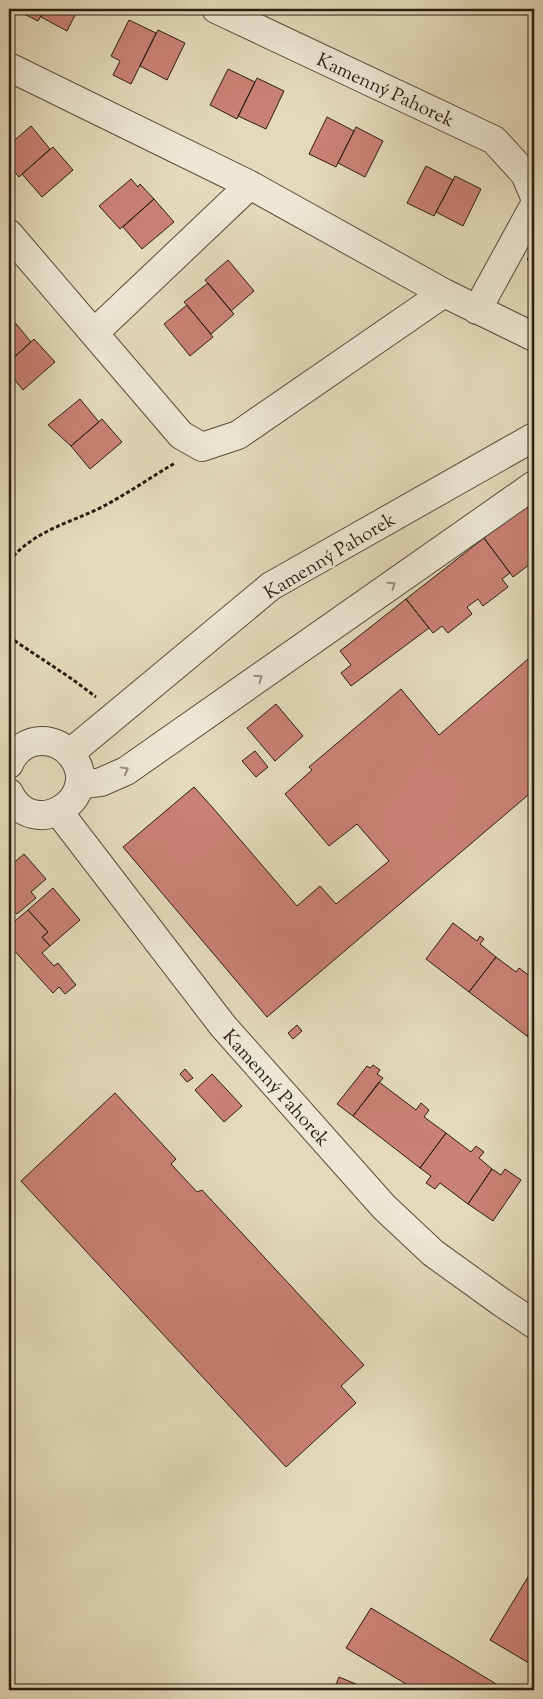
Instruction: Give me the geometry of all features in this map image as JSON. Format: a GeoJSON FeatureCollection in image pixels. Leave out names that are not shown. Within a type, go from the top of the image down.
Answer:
{"type":"FeatureCollection","features":[{"type":"Feature","properties":{"kind":"street","name":"Kamenný Pahorek"},"geometry":{"type":"LineString","coordinates":[[216,9],[494,140],[525,174],[534,195]]}},
{"type":"Feature","properties":{"kind":"street"},"geometry":{"type":"LineString","coordinates":[[9,67],[250,185],[444,293],[534,337]]}},
{"type":"Feature","properties":{"kind":"street"},"geometry":{"type":"LineString","coordinates":[[94,333],[250,185]]}},
{"type":"Feature","properties":{"kind":"street"},"geometry":{"type":"LineString","coordinates":[[477,310],[534,206]]}},
{"type":"Feature","properties":{"kind":"street"},"geometry":{"type":"LineString","coordinates":[[9,234],[181,435],[202,447],[238,435],[444,293]]}},
{"type":"Feature","properties":{"kind":"street","name":"Kamenný Pahorek"},"geometry":{"type":"LineString","coordinates":[[70,753],[113,715],[271,586],[534,437]]}},
{"type":"Feature","properties":{"kind":"street"},"geometry":{"type":"LineString","coordinates":[[79,785],[101,782],[126,771],[534,485]]}},
{"type":"Feature","properties":{"kind":"street"},"geometry":{"type":"LineString","coordinates":[[10,757],[25,746],[40,741],[56,744],[70,753],[78,768],[79,785],[72,800],[58,812],[35,814],[11,802]]}},
{"type":"Feature","properties":{"kind":"street","name":"Kamenný Pahorek"},"geometry":{"type":"LineString","coordinates":[[58,812],[223,1026],[384,1207],[433,1254],[534,1324]]}},
{"type":"Feature","properties":{"kind":"path"},"geometry":{"type":"LineString","coordinates":[[9,561],[18,550],[38,535],[102,507],[202,447]]}},
{"type":"Feature","properties":{"kind":"path"},"geometry":{"type":"LineString","coordinates":[[9,637],[102,701],[113,715]]}},
{"type":"Feature","properties":{"kind":"building"},"geometry":{"type":"Polygon","coordinates":[[[14,9],[45,9],[38,21],[14,9]]]}},
{"type":"Feature","properties":{"kind":"building"},"geometry":{"type":"Polygon","coordinates":[[[45,9],[78,9],[67,31],[41,17],[45,9]]]}},
{"type":"Feature","properties":{"kind":"building"},"geometry":{"type":"Polygon","coordinates":[[[129,20],[156,33],[131,84],[113,75],[120,61],[111,56],[129,20]]]}},
{"type":"Feature","properties":{"kind":"building"},"geometry":{"type":"Polygon","coordinates":[[[158,30],[185,43],[167,80],[140,66],[158,30]]]}},
{"type":"Feature","properties":{"kind":"building"},"geometry":{"type":"Polygon","coordinates":[[[228,69],[255,82],[237,119],[210,105],[228,69]]]}},
{"type":"Feature","properties":{"kind":"building"},"geometry":{"type":"Polygon","coordinates":[[[257,78],[284,91],[266,129],[238,116],[257,78]]]}},
{"type":"Feature","properties":{"kind":"building"},"geometry":{"type":"Polygon","coordinates":[[[327,117],[354,131],[336,167],[309,154],[327,117]]]}},
{"type":"Feature","properties":{"kind":"building"},"geometry":{"type":"Polygon","coordinates":[[[31,126],[50,149],[19,177],[9,165],[9,145],[31,126]]]}},
{"type":"Feature","properties":{"kind":"building"},"geometry":{"type":"Polygon","coordinates":[[[356,127],[383,141],[365,177],[338,163],[356,127]]]}},
{"type":"Feature","properties":{"kind":"building"},"geometry":{"type":"Polygon","coordinates":[[[53,147],[73,170],[42,197],[22,174],[53,147]]]}},
{"type":"Feature","properties":{"kind":"building"},"geometry":{"type":"Polygon","coordinates":[[[426,166],[453,180],[434,216],[407,203],[426,166]]]}},
{"type":"Feature","properties":{"kind":"building"},"geometry":{"type":"Polygon","coordinates":[[[455,176],[481,189],[463,226],[436,212],[455,176]]]}},
{"type":"Feature","properties":{"kind":"building"},"geometry":{"type":"Polygon","coordinates":[[[131,179],[138,187],[140,184],[154,199],[120,229],[99,206],[131,179]]]}},
{"type":"Feature","properties":{"kind":"building"},"geometry":{"type":"Polygon","coordinates":[[[154,199],[174,222],[142,249],[123,227],[154,199]]]}},
{"type":"Feature","properties":{"kind":"building"},"geometry":{"type":"Polygon","coordinates":[[[534,253],[534,267],[527,259],[534,253]]]}},
{"type":"Feature","properties":{"kind":"building"},"geometry":{"type":"Polygon","coordinates":[[[228,260],[254,291],[231,311],[205,280],[228,260]]]}},
{"type":"Feature","properties":{"kind":"building"},"geometry":{"type":"Polygon","coordinates":[[[208,283],[234,314],[211,334],[184,302],[208,283]]]}},
{"type":"Feature","properties":{"kind":"building"},"geometry":{"type":"Polygon","coordinates":[[[187,305],[213,337],[190,356],[164,324],[187,305]]]}},
{"type":"Feature","properties":{"kind":"building"},"geometry":{"type":"Polygon","coordinates":[[[12,319],[31,342],[9,362],[9,322],[12,319]]]}},
{"type":"Feature","properties":{"kind":"building"},"geometry":{"type":"Polygon","coordinates":[[[34,339],[55,362],[23,390],[9,373],[9,362],[34,339]]]}},
{"type":"Feature","properties":{"kind":"building"},"geometry":{"type":"Polygon","coordinates":[[[80,399],[99,422],[71,446],[48,425],[80,399]]]}},
{"type":"Feature","properties":{"kind":"building"},"geometry":{"type":"Polygon","coordinates":[[[102,419],[122,442],[90,469],[71,446],[102,419]]]}},
{"type":"Feature","properties":{"kind":"building"},"geometry":{"type":"Polygon","coordinates":[[[534,501],[534,561],[513,577],[484,538],[534,501]]]}},
{"type":"Feature","properties":{"kind":"building"},"geometry":{"type":"Polygon","coordinates":[[[484,538],[510,573],[502,579],[508,587],[483,606],[478,599],[467,607],[472,614],[448,633],[442,626],[433,633],[406,599],[484,538]]]}},
{"type":"Feature","properties":{"kind":"building"},"geometry":{"type":"Polygon","coordinates":[[[406,599],[429,628],[351,686],[341,673],[351,665],[340,651],[406,599]]]}},
{"type":"Feature","properties":{"kind":"building"},"geometry":{"type":"Polygon","coordinates":[[[534,654],[534,790],[267,1017],[123,847],[194,787],[297,906],[320,886],[336,904],[389,861],[357,824],[329,846],[285,794],[312,770],[309,767],[401,689],[439,735],[534,654]]]}},
{"type":"Feature","properties":{"kind":"building"},"geometry":{"type":"Polygon","coordinates":[[[276,704],[303,736],[275,761],[247,728],[276,704]]]}},
{"type":"Feature","properties":{"kind":"building"},"geometry":{"type":"Polygon","coordinates":[[[255,751],[268,767],[256,777],[242,761],[255,751]]]}},
{"type":"Feature","properties":{"kind":"building"},"geometry":{"type":"Polygon","coordinates":[[[24,854],[46,879],[31,892],[36,898],[17,914],[9,904],[9,863],[11,865],[24,854]]]}},
{"type":"Feature","properties":{"kind":"building"},"geometry":{"type":"Polygon","coordinates":[[[53,888],[80,920],[50,946],[42,937],[48,932],[28,910],[53,888]]]}},
{"type":"Feature","properties":{"kind":"building"},"geometry":{"type":"Polygon","coordinates":[[[28,910],[48,932],[42,937],[50,946],[42,953],[54,966],[58,963],[76,985],[65,994],[59,987],[53,993],[9,945],[9,926],[28,910]]]}},
{"type":"Feature","properties":{"kind":"building"},"geometry":{"type":"Polygon","coordinates":[[[453,923],[477,941],[480,936],[484,939],[480,944],[496,957],[469,992],[426,959],[453,923]]]}},
{"type":"Feature","properties":{"kind":"building"},"geometry":{"type":"Polygon","coordinates":[[[496,957],[516,972],[519,968],[534,979],[534,1027],[527,1036],[469,992],[496,957]]]}},
{"type":"Feature","properties":{"kind":"building"},"geometry":{"type":"Polygon","coordinates":[[[297,1025],[302,1031],[293,1039],[288,1033],[297,1025]]]}},
{"type":"Feature","properties":{"kind":"building"},"geometry":{"type":"Polygon","coordinates":[[[534,1027],[534,1041],[527,1036],[534,1027]]]}},
{"type":"Feature","properties":{"kind":"building"},"geometry":{"type":"Polygon","coordinates":[[[373,1065],[380,1070],[377,1074],[383,1078],[353,1116],[337,1104],[367,1066],[370,1068],[373,1065]]]}},
{"type":"Feature","properties":{"kind":"building"},"geometry":{"type":"Polygon","coordinates":[[[185,1069],[193,1078],[187,1082],[180,1074],[185,1069]]]}},
{"type":"Feature","properties":{"kind":"building"},"geometry":{"type":"Polygon","coordinates":[[[212,1074],[242,1106],[224,1122],[195,1090],[212,1074]]]}},
{"type":"Feature","properties":{"kind":"building"},"geometry":{"type":"Polygon","coordinates":[[[379,1082],[416,1110],[421,1103],[429,1110],[424,1117],[446,1133],[420,1168],[353,1116],[379,1082]]]}},
{"type":"Feature","properties":{"kind":"building"},"geometry":{"type":"Polygon","coordinates":[[[115,1093],[176,1159],[171,1164],[197,1192],[202,1190],[364,1365],[341,1386],[356,1403],[286,1467],[21,1181],[115,1093]]]}},
{"type":"Feature","properties":{"kind":"building"},"geometry":{"type":"Polygon","coordinates":[[[446,1133],[471,1152],[476,1146],[484,1152],[479,1158],[492,1169],[468,1204],[440,1183],[435,1189],[426,1183],[431,1176],[420,1168],[446,1133]]]}},
{"type":"Feature","properties":{"kind":"building"},"geometry":{"type":"Polygon","coordinates":[[[492,1169],[501,1175],[505,1169],[521,1180],[493,1221],[468,1204],[492,1169]]]}},
{"type":"Feature","properties":{"kind":"building"},"geometry":{"type":"Polygon","coordinates":[[[534,1270],[534,1282],[529,1278],[534,1270]]]}},
{"type":"Feature","properties":{"kind":"building"},"geometry":{"type":"Polygon","coordinates":[[[534,1567],[534,1666],[490,1640],[534,1567]]]}},
{"type":"Feature","properties":{"kind":"building"},"geometry":{"type":"Polygon","coordinates":[[[371,1608],[506,1690],[416,1690],[346,1648],[371,1608]]]}},
{"type":"Feature","properties":{"kind":"building"},"geometry":{"type":"Polygon","coordinates":[[[339,1677],[370,1690],[334,1690],[339,1677]]]}}]}
